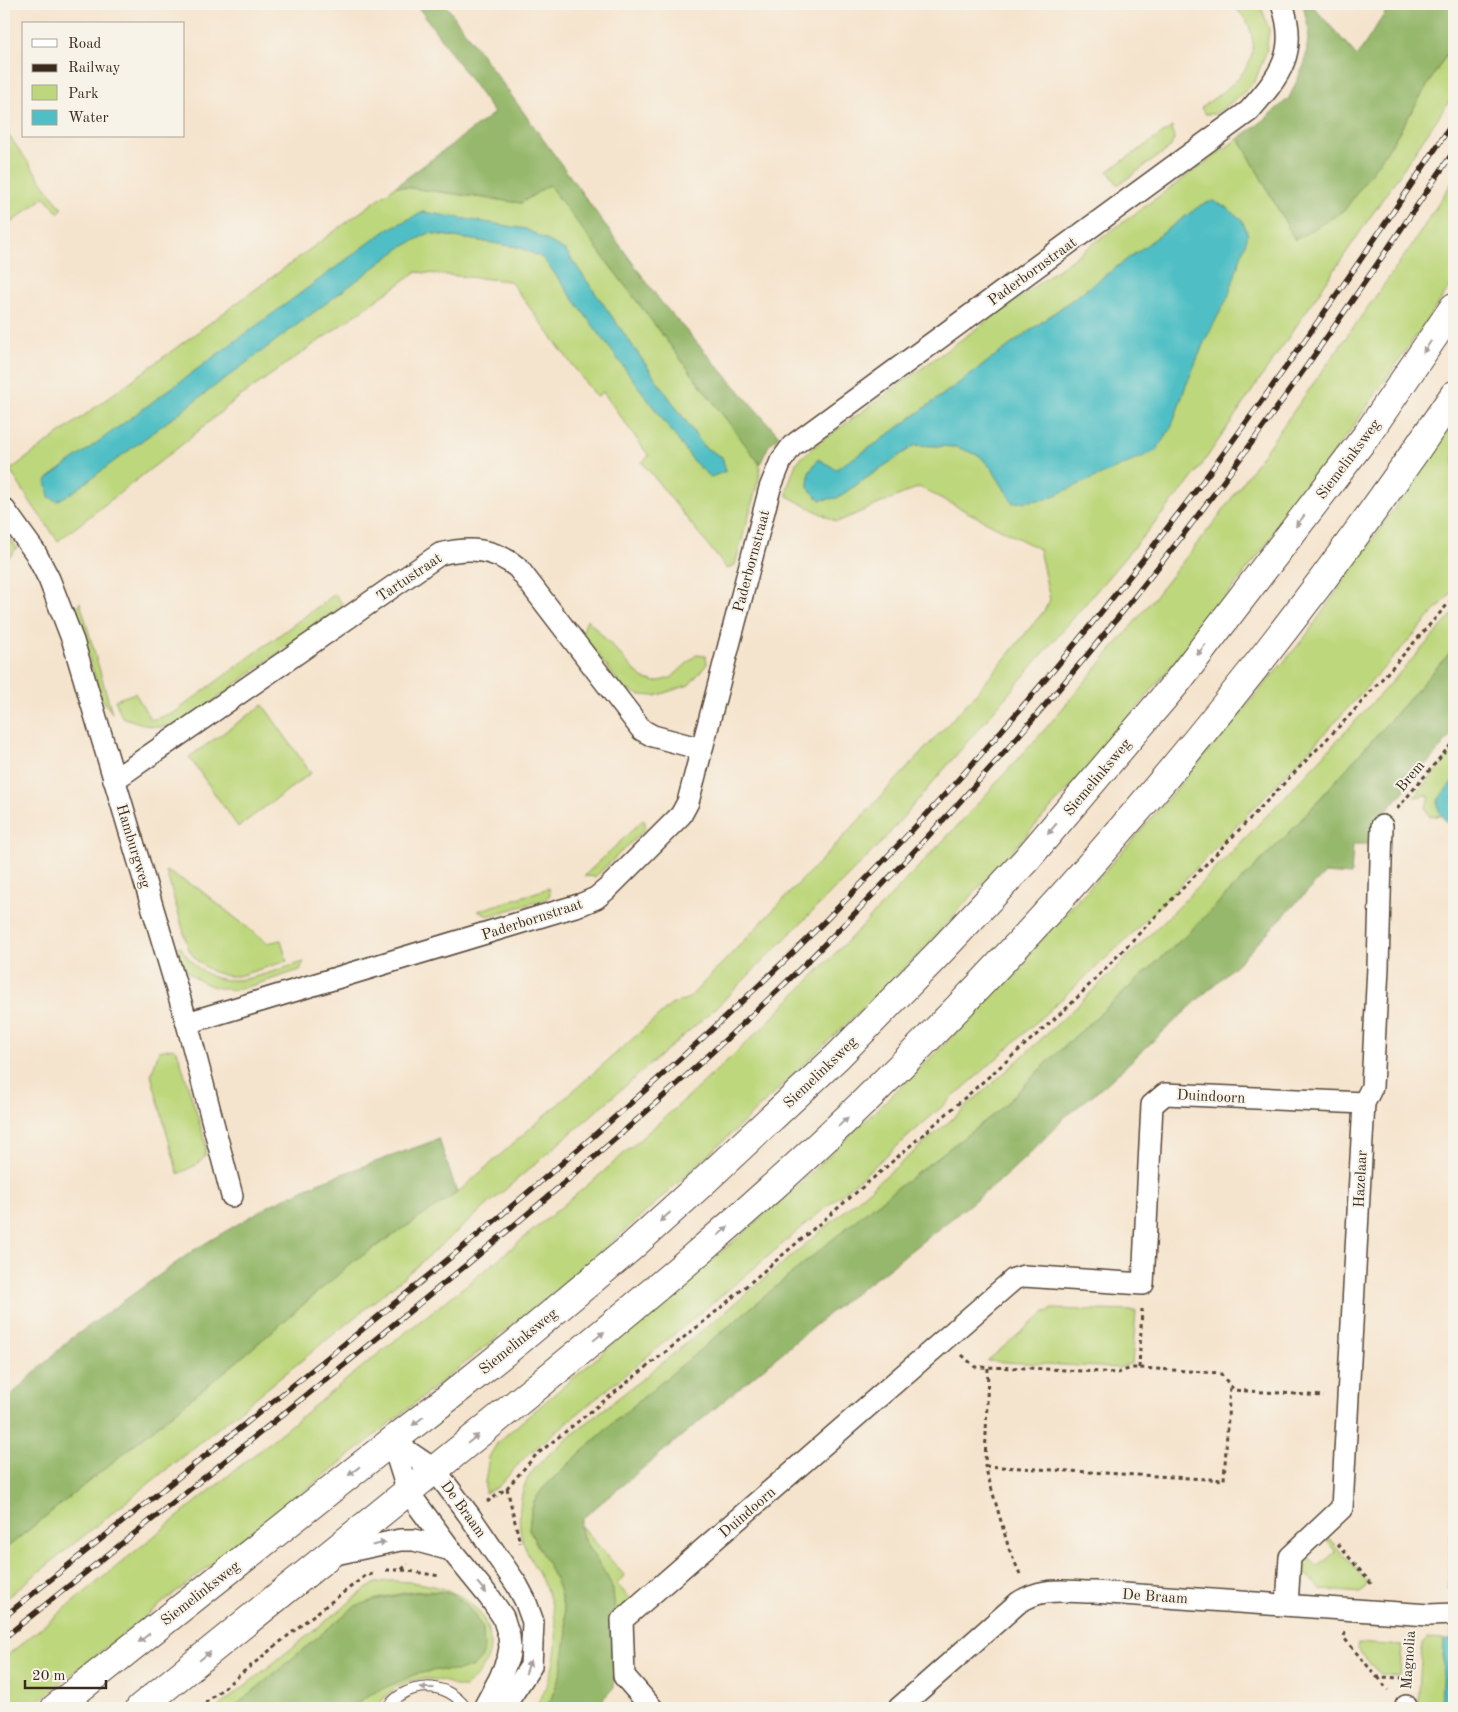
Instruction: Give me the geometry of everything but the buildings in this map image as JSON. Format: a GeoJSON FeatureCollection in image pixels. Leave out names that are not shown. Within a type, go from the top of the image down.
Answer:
{"type":"FeatureCollection","features":[{"type":"Feature","properties":{"kind":"main road","name":"Siemelinksweg"},"geometry":{"type":"LineString","coordinates":[[55,1708],[527,1334],[629,1249],[838,1056],[1026,860],[1177,682],[1366,436],[1454,307]]}},
{"type":"Feature","properties":{"kind":"main road"},"geometry":{"type":"LineString","coordinates":[[140,1708],[652,1293],[792,1170],[867,1099],[990,975],[1136,814],[1219,714],[1328,574],[1406,466],[1454,395]]}},
{"type":"Feature","properties":{"kind":"street","name":"Paderbornstraat"},"geometry":{"type":"LineString","coordinates":[[187,1024],[582,904],[596,898],[623,874],[681,815],[688,802],[770,488],[781,461],[792,446],[1248,112],[1267,91],[1282,69],[1289,45],[1288,21],[1282,4]]}},
{"type":"Feature","properties":{"kind":"street","name":"Hamburgweg"},"geometry":{"type":"LineString","coordinates":[[4,509],[35,552],[49,579],[73,642],[187,1024],[232,1196]]}},
{"type":"Feature","properties":{"kind":"street","name":"Tartustraat"},"geometry":{"type":"LineString","coordinates":[[114,780],[299,654],[440,554],[469,549],[484,550],[508,559],[518,568],[642,730],[653,736],[701,749]]}},
{"type":"Feature","properties":{"kind":"street","name":"Hazelaar"},"geometry":{"type":"LineString","coordinates":[[1287,1604],[1290,1558],[1342,1508],[1364,1103],[1372,1087],[1382,826]]}},
{"type":"Feature","properties":{"kind":"street","name":"Duindoorn"},"geometry":{"type":"LineString","coordinates":[[652,1708],[624,1676],[622,1620],[1014,1279],[1024,1276],[1143,1284],[1152,1105],[1165,1094],[1364,1103]]}},
{"type":"Feature","properties":{"kind":"street","name":"De Braam"},"geometry":{"type":"LineString","coordinates":[[392,1441],[435,1470],[517,1584],[525,1600],[533,1622],[531,1666],[503,1708]]}},
{"type":"Feature","properties":{"kind":"street"},"geometry":{"type":"LineString","coordinates":[[392,1441],[408,1492],[441,1547],[490,1598],[504,1617],[510,1648],[508,1658],[484,1708]]}},
{"type":"Feature","properties":{"kind":"street"},"geometry":{"type":"LineString","coordinates":[[331,1555],[400,1540],[414,1540],[441,1547]]}},
{"type":"Feature","properties":{"kind":"street","name":"De Braam"},"geometry":{"type":"LineString","coordinates":[[899,1708],[1010,1609],[1028,1596],[1041,1592],[1094,1592],[1420,1614],[1454,1614]]}},
{"type":"Feature","properties":{"kind":"lane"},"geometry":{"type":"LineString","coordinates":[[387,1708],[400,1695],[410,1690],[421,1687],[433,1687],[455,1696],[466,1708]]}},
{"type":"Feature","properties":{"kind":"path"},"geometry":{"type":"LineString","coordinates":[[469,1515],[508,1488],[520,1471],[536,1455],[712,1315],[892,1162],[1069,1006],[1352,713],[1454,597]]}},
{"type":"Feature","properties":{"kind":"path","name":"Brem"},"geometry":{"type":"LineString","coordinates":[[1382,826],[1454,741]]}},
{"type":"Feature","properties":{"kind":"path"},"geometry":{"type":"LineString","coordinates":[[1139,1368],[1143,1284]]}},
{"type":"Feature","properties":{"kind":"path"},"geometry":{"type":"LineString","coordinates":[[946,1339],[975,1367],[1118,1373],[1131,1368],[1139,1368],[1220,1373],[1234,1390],[1348,1398]]}},
{"type":"Feature","properties":{"kind":"path"},"geometry":{"type":"LineString","coordinates":[[988,1368],[984,1466],[1009,1548],[1028,1596]]}},
{"type":"Feature","properties":{"kind":"path"},"geometry":{"type":"LineString","coordinates":[[984,1466],[1224,1480],[1230,1385]]}},
{"type":"Feature","properties":{"kind":"path"},"geometry":{"type":"LineString","coordinates":[[1322,1526],[1378,1591],[1382,1611]]}},
{"type":"Feature","properties":{"kind":"path"},"geometry":{"type":"LineString","coordinates":[[401,1570],[441,1547]]}},
{"type":"Feature","properties":{"kind":"path"},"geometry":{"type":"LineString","coordinates":[[199,1708],[365,1576],[383,1570],[401,1570],[425,1573],[447,1581]]}},
{"type":"Feature","properties":{"kind":"path"},"geometry":{"type":"LineString","coordinates":[[1345,1608],[1344,1638],[1377,1677],[1407,1678]]}},
{"type":"Feature","properties":{"kind":"path","name":"Magnolia"},"geometry":{"type":"LineString","coordinates":[[1406,1707],[1407,1678],[1420,1614]]}},
{"type":"Feature","properties":{"kind":"green space"},"geometry":{"type":"Polygon","coordinates":[[[416,4],[445,4],[661,302],[779,436],[769,445],[760,464],[549,185],[521,203],[396,186],[494,113],[416,4]]]}},
{"type":"Feature","properties":{"kind":"green space"},"geometry":{"type":"Polygon","coordinates":[[[1233,4],[1258,4],[1269,30],[1266,52],[1255,81],[1240,96],[1215,114],[1205,114],[1201,108],[1232,84],[1248,64],[1252,53],[1253,40],[1249,26],[1233,4]]]}},
{"type":"Feature","properties":{"kind":"green space"},"geometry":{"type":"Polygon","coordinates":[[[1303,4],[1311,4],[1357,56],[1391,4],[1454,4],[1454,42],[1391,145],[1344,211],[1295,240],[1239,138],[1263,121],[1289,98],[1305,63],[1309,31],[1303,4]]]}},
{"type":"Feature","properties":{"kind":"green space"},"geometry":{"type":"Polygon","coordinates":[[[1454,42],[1454,94],[1203,463],[1187,485],[881,843],[719,1005],[403,1278],[4,1600],[4,1550],[235,1363],[354,1261],[457,1193],[671,1005],[689,998],[846,834],[973,697],[1044,611],[1050,600],[1039,549],[919,487],[837,522],[787,496],[788,486],[796,463],[812,448],[1239,138],[1295,240],[1391,145],[1454,42]],[[1201,205],[877,443],[836,470],[818,460],[809,473],[808,488],[837,498],[915,445],[957,447],[980,456],[992,469],[1013,503],[1171,428],[1205,340],[1228,297],[1201,205]]]}},
{"type":"Feature","properties":{"kind":"green space"},"geometry":{"type":"Polygon","coordinates":[[[1172,127],[1174,139],[1170,148],[1118,185],[1108,171],[1172,127]]]}},
{"type":"Feature","properties":{"kind":"green space"},"geometry":{"type":"Polygon","coordinates":[[[4,129],[62,209],[58,213],[45,197],[4,228],[4,129]]]}},
{"type":"Feature","properties":{"kind":"green space"},"geometry":{"type":"Polygon","coordinates":[[[1454,179],[1454,281],[1350,431],[1201,629],[1102,752],[917,956],[742,1124],[636,1221],[546,1298],[353,1453],[29,1708],[4,1708],[4,1658],[378,1354],[484,1271],[602,1173],[761,1029],[959,824],[1047,727],[1129,629],[1216,520],[1410,248],[1454,179]]]}},
{"type":"Feature","properties":{"kind":"green space"},"geometry":{"type":"Polygon","coordinates":[[[549,185],[760,464],[759,478],[735,565],[727,569],[642,462],[649,456],[603,392],[596,397],[510,281],[416,272],[234,401],[184,443],[58,541],[10,470],[396,186],[521,203],[549,185]],[[424,212],[388,229],[47,480],[73,492],[400,248],[429,233],[518,247],[543,258],[695,463],[711,477],[726,471],[722,457],[704,447],[565,250],[424,212]]]}},
{"type":"Feature","properties":{"kind":"green space"},"geometry":{"type":"Polygon","coordinates":[[[1454,422],[1454,590],[1328,730],[1162,904],[1116,949],[984,1070],[734,1285],[525,1457],[498,1487],[485,1493],[489,1457],[498,1442],[787,1196],[955,1034],[1131,842],[1305,637],[1454,422]]]}},
{"type":"Feature","properties":{"kind":"green space"},"geometry":{"type":"Polygon","coordinates":[[[4,531],[17,548],[4,563],[4,531]]]}},
{"type":"Feature","properties":{"kind":"green space"},"geometry":{"type":"Polygon","coordinates":[[[335,594],[343,605],[189,719],[171,726],[156,727],[122,717],[115,700],[135,693],[151,720],[175,712],[335,594]]]}},
{"type":"Feature","properties":{"kind":"green space"},"geometry":{"type":"Polygon","coordinates":[[[80,602],[112,713],[101,697],[76,613],[80,602]]]}},
{"type":"Feature","properties":{"kind":"green space"},"geometry":{"type":"Polygon","coordinates":[[[1454,613],[1454,648],[1291,831],[1182,939],[1058,1052],[997,1112],[862,1215],[615,1421],[544,1487],[534,1501],[529,1529],[559,1589],[567,1632],[561,1673],[551,1699],[544,1708],[535,1708],[548,1683],[555,1655],[556,1641],[554,1613],[550,1599],[527,1552],[520,1530],[519,1516],[525,1483],[536,1467],[578,1430],[798,1251],[993,1083],[1062,1019],[1197,888],[1327,752],[1454,613]]]}},
{"type":"Feature","properties":{"kind":"green space"},"geometry":{"type":"Polygon","coordinates":[[[587,619],[642,678],[655,682],[671,678],[696,655],[706,656],[707,664],[689,685],[655,696],[640,695],[623,688],[582,634],[587,619]]]}},
{"type":"Feature","properties":{"kind":"green space"},"geometry":{"type":"Polygon","coordinates":[[[1454,648],[1454,732],[1374,826],[1373,844],[1353,844],[1351,875],[1325,873],[1240,961],[1104,1086],[1066,1116],[1003,1178],[843,1302],[584,1517],[580,1527],[581,1533],[607,1576],[613,1591],[615,1618],[614,1687],[598,1708],[544,1708],[551,1699],[561,1673],[567,1632],[559,1589],[529,1529],[534,1501],[544,1487],[615,1421],[862,1215],[997,1112],[1058,1052],[1182,939],[1291,831],[1454,648]]]}},
{"type":"Feature","properties":{"kind":"green space"},"geometry":{"type":"Polygon","coordinates":[[[263,705],[311,773],[238,827],[189,757],[263,705]]]}},
{"type":"Feature","properties":{"kind":"green space"},"geometry":{"type":"Polygon","coordinates":[[[1454,750],[1454,780],[1438,800],[1443,815],[1430,817],[1425,808],[1430,797],[1426,795],[1414,797],[1454,750]]]}},
{"type":"Feature","properties":{"kind":"green space"},"geometry":{"type":"Polygon","coordinates":[[[644,819],[646,828],[595,877],[584,876],[644,819]]]}},
{"type":"Feature","properties":{"kind":"green space"},"geometry":{"type":"Polygon","coordinates":[[[166,871],[199,889],[267,943],[281,940],[287,961],[238,976],[227,976],[213,972],[197,961],[189,950],[166,871]]]}},
{"type":"Feature","properties":{"kind":"green space"},"geometry":{"type":"Polygon","coordinates":[[[549,888],[550,895],[544,900],[488,916],[478,911],[549,888]]]}},
{"type":"Feature","properties":{"kind":"green space"},"geometry":{"type":"Polygon","coordinates":[[[180,946],[193,963],[207,974],[221,979],[252,978],[304,962],[300,970],[240,989],[224,989],[206,984],[190,974],[177,959],[174,948],[180,946]]]}},
{"type":"Feature","properties":{"kind":"green space"},"geometry":{"type":"Polygon","coordinates":[[[173,1048],[178,1053],[206,1144],[205,1157],[196,1165],[178,1174],[151,1075],[159,1051],[173,1048]]]}},
{"type":"Feature","properties":{"kind":"green space"},"geometry":{"type":"Polygon","coordinates":[[[439,1139],[457,1193],[354,1261],[235,1363],[4,1550],[4,1414],[7,1399],[68,1341],[194,1250],[270,1205],[320,1182],[439,1139]]]}},
{"type":"Feature","properties":{"kind":"green space"},"geometry":{"type":"Polygon","coordinates":[[[1050,1309],[1136,1311],[1132,1363],[1119,1368],[987,1361],[1045,1312],[1050,1311],[1050,1309]]]}},
{"type":"Feature","properties":{"kind":"green space"},"geometry":{"type":"Polygon","coordinates":[[[581,1526],[625,1576],[617,1584],[633,1602],[615,1618],[611,1584],[583,1538],[581,1526]]]}},
{"type":"Feature","properties":{"kind":"green space"},"geometry":{"type":"Polygon","coordinates":[[[1325,1534],[1368,1583],[1361,1593],[1322,1590],[1306,1575],[1296,1576],[1297,1564],[1306,1555],[1318,1567],[1334,1553],[1335,1551],[1322,1536],[1325,1534]]]}},
{"type":"Feature","properties":{"kind":"green space"},"geometry":{"type":"Polygon","coordinates":[[[387,1581],[418,1583],[449,1591],[475,1607],[484,1619],[489,1634],[490,1650],[485,1664],[477,1676],[465,1687],[432,1679],[413,1680],[397,1687],[376,1708],[350,1708],[374,1692],[415,1674],[443,1670],[458,1671],[452,1594],[427,1591],[403,1593],[355,1606],[233,1708],[217,1708],[366,1589],[376,1583],[387,1581]]]}},
{"type":"Feature","properties":{"kind":"green space"},"geometry":{"type":"Polygon","coordinates":[[[413,1592],[452,1594],[467,1605],[483,1628],[484,1647],[482,1657],[474,1666],[458,1671],[437,1670],[416,1674],[369,1695],[350,1708],[233,1708],[355,1606],[413,1592]]]}},
{"type":"Feature","properties":{"kind":"green space"},"geometry":{"type":"Polygon","coordinates":[[[1427,1639],[1444,1640],[1441,1708],[1418,1708],[1422,1644],[1427,1639]]]}},
{"type":"Feature","properties":{"kind":"green space"},"geometry":{"type":"Polygon","coordinates":[[[1358,1643],[1402,1646],[1400,1675],[1380,1674],[1357,1649],[1358,1643]]]}},
{"type":"Feature","properties":{"kind":"water"},"geometry":{"type":"Polygon","coordinates":[[[1213,201],[1226,207],[1242,220],[1248,235],[1228,297],[1205,340],[1171,428],[1156,451],[1046,499],[1013,503],[992,469],[980,456],[957,447],[915,445],[837,498],[820,500],[808,488],[809,473],[818,459],[836,469],[877,443],[1201,205],[1213,201]]]}},
{"type":"Feature","properties":{"kind":"water"},"geometry":{"type":"Polygon","coordinates":[[[424,212],[526,229],[565,250],[704,447],[722,457],[726,471],[711,477],[695,463],[543,258],[518,247],[429,233],[400,248],[73,492],[57,501],[49,497],[46,480],[388,229],[424,212]]]}},
{"type":"Feature","properties":{"kind":"water"},"geometry":{"type":"Polygon","coordinates":[[[1454,780],[1454,831],[1442,816],[1438,806],[1442,795],[1454,780]]]}},
{"type":"Feature","properties":{"kind":"water"},"geometry":{"type":"Polygon","coordinates":[[[1454,1493],[1454,1590],[1448,1589],[1448,1585],[1454,1493]]]}},
{"type":"Feature","properties":{"kind":"water"},"geometry":{"type":"Polygon","coordinates":[[[1454,1590],[1454,1708],[1441,1708],[1444,1640],[1451,1640],[1454,1590]]]}},
{"type":"Feature","properties":{"kind":"railway"},"geometry":{"type":"LineString","coordinates":[[4,1617],[318,1365],[526,1194],[627,1107],[726,1016],[872,873],[1013,718],[1146,556],[1223,455],[1290,361],[1454,121]]}},
{"type":"Feature","properties":{"kind":"railway"},"geometry":{"type":"LineString","coordinates":[[4,1638],[340,1368],[549,1196],[706,1058],[807,962],[854,914],[946,817],[1035,717],[1162,562],[1275,410],[1454,151]]}}]}
